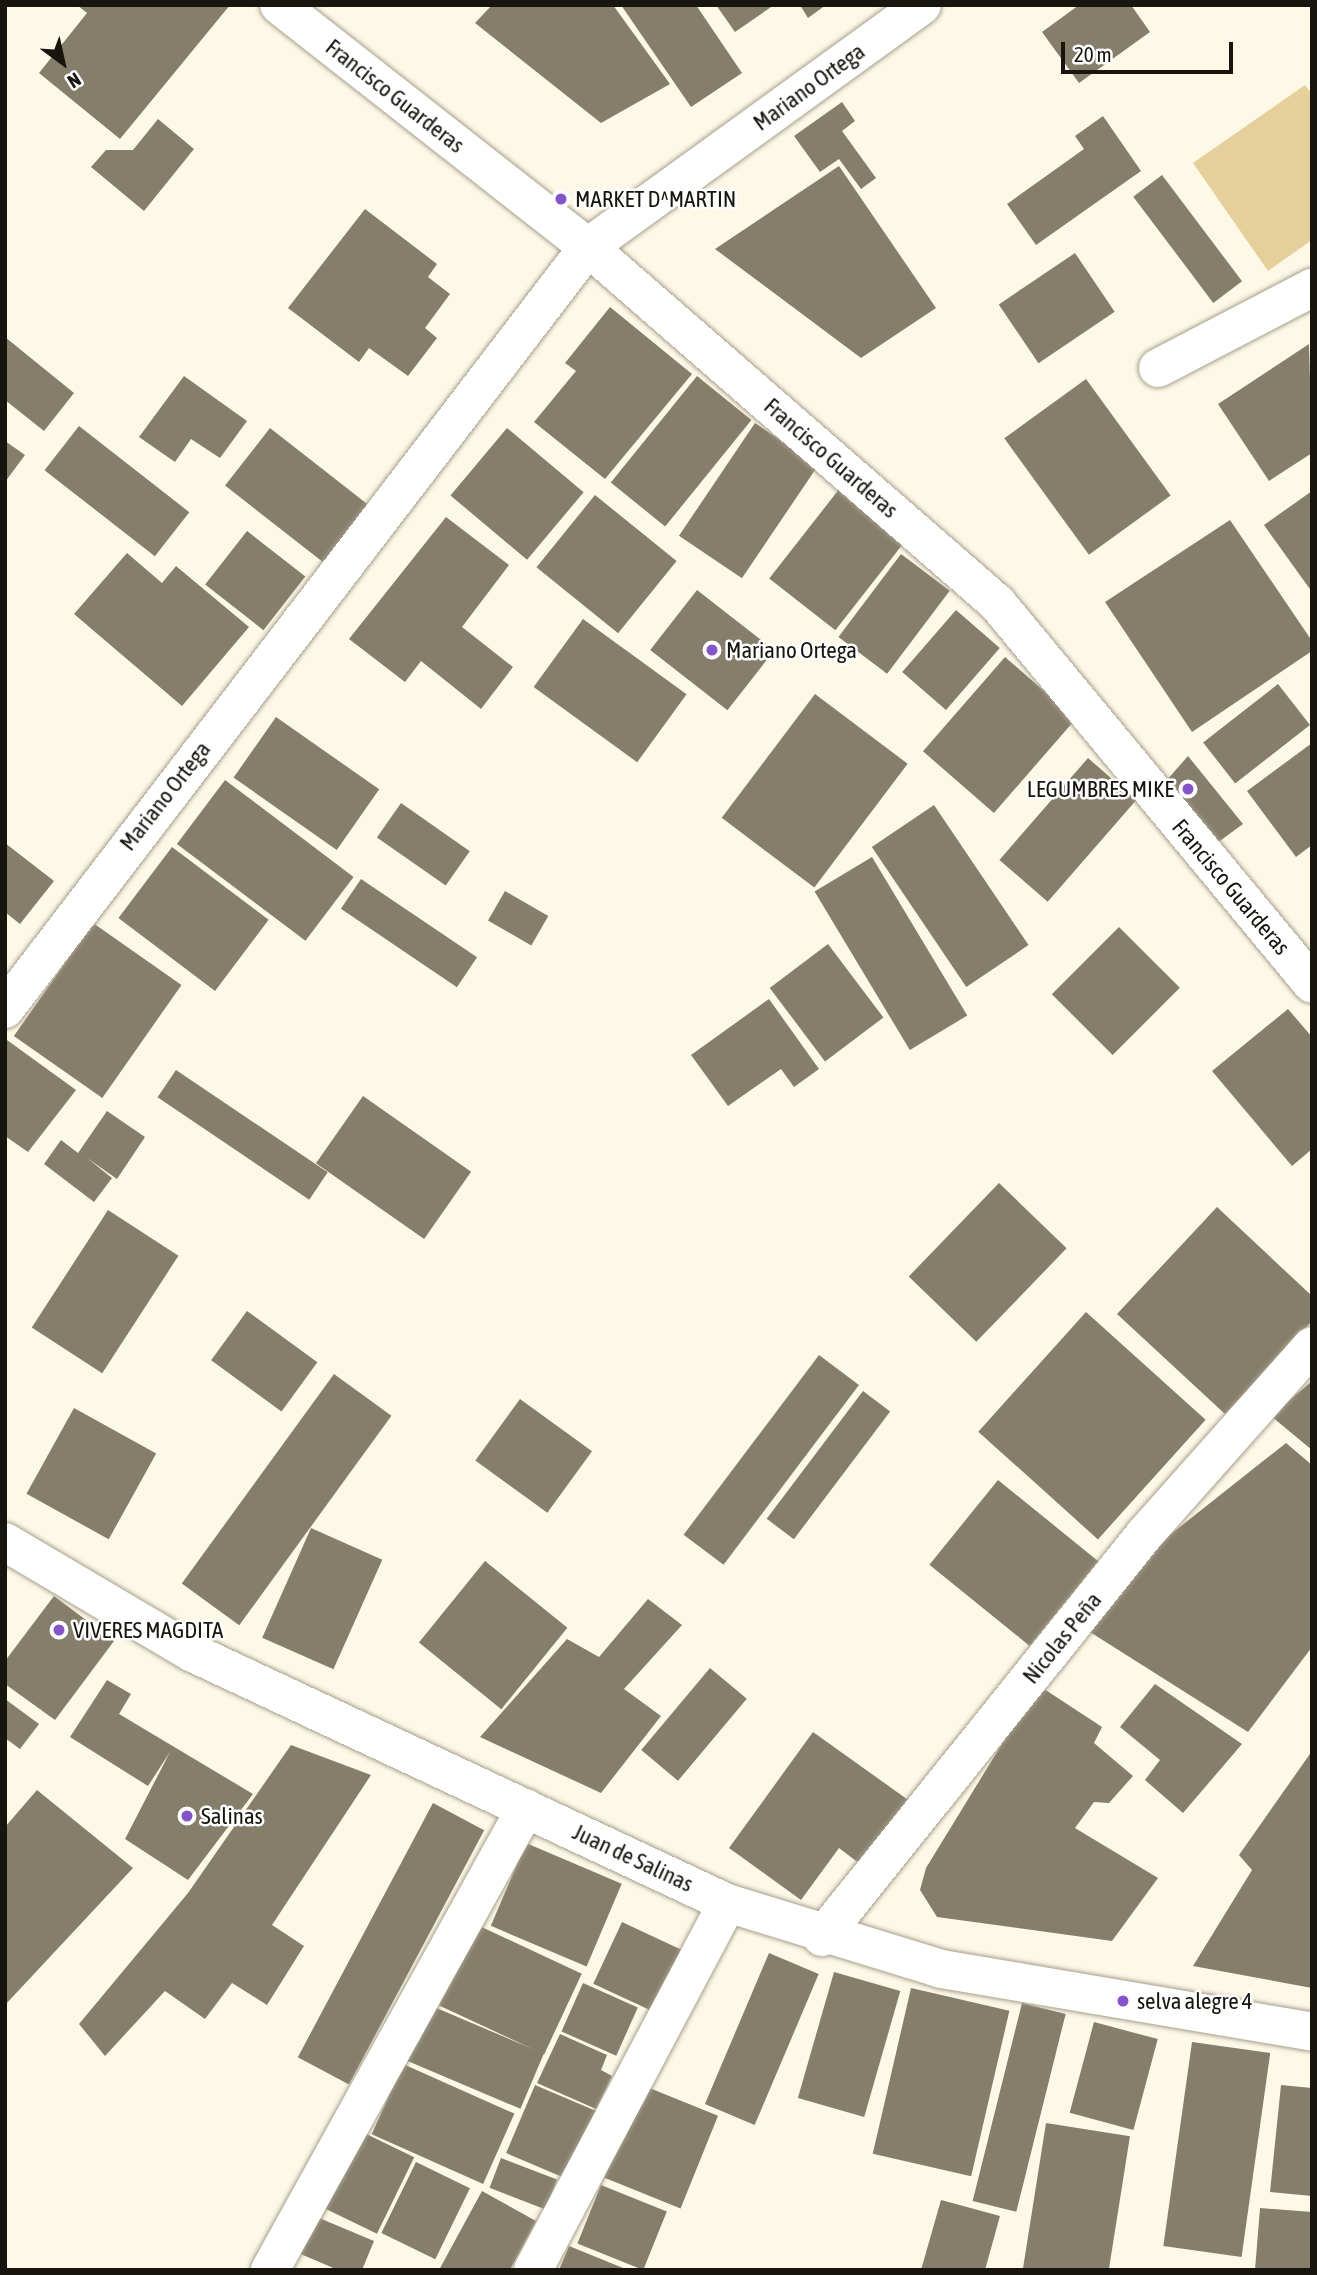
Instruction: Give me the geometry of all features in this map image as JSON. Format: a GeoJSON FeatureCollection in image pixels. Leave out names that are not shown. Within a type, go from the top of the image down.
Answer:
{"type":"FeatureCollection","features":[{"type":"Feature","properties":{"kind":"street","name":"Francisco Guarderas"},"geometry":{"type":"LineString","coordinates":[[279,5],[588,247],[997,603],[1312,984]]}},
{"type":"Feature","properties":{"kind":"street","name":"Mariano Ortega"},"geometry":{"type":"LineString","coordinates":[[5,1009],[588,247],[922,5]]}},
{"type":"Feature","properties":{"kind":"street"},"geometry":{"type":"LineString","coordinates":[[1158,368],[1312,288]]}},
{"type":"Feature","properties":{"kind":"street","name":"Nicolas Peña"},"geometry":{"type":"LineString","coordinates":[[822,1937],[1145,1534],[1312,1346]]}},
{"type":"Feature","properties":{"kind":"street","name":"Juan de Salinas"},"geometry":{"type":"LineString","coordinates":[[5,1542],[193,1653],[727,1903],[822,1937],[941,1969],[1312,2032]]}},
{"type":"Feature","properties":{"kind":"street"},"geometry":{"type":"LineString","coordinates":[[270,2270],[526,1808]]}},
{"type":"Feature","properties":{"kind":"street"},"geometry":{"type":"LineString","coordinates":[[533,2270],[727,1903]]}},
{"type":"Feature","properties":{"kind":"shaded area"},"geometry":{"type":"Polygon","coordinates":[[[1305,85],[1312,94],[1312,240],[1268,271],[1193,163],[1305,85]]]}},
{"type":"Feature","properties":{"kind":"building"},"geometry":{"type":"Polygon","coordinates":[[[77,5],[230,5],[120,139],[39,73],[87,13],[77,5]]]}},
{"type":"Feature","properties":{"kind":"building"},"geometry":{"type":"Polygon","coordinates":[[[492,5],[613,5],[670,84],[601,123],[475,23],[492,5]]]}},
{"type":"Feature","properties":{"kind":"building"},"geometry":{"type":"Polygon","coordinates":[[[621,5],[696,5],[742,73],[691,107],[621,5]]]}},
{"type":"Feature","properties":{"kind":"building"},"geometry":{"type":"Polygon","coordinates":[[[716,5],[774,5],[735,32],[716,5]]]}},
{"type":"Feature","properties":{"kind":"building"},"geometry":{"type":"Polygon","coordinates":[[[800,5],[826,5],[808,18],[800,5]]]}},
{"type":"Feature","properties":{"kind":"building"},"geometry":{"type":"Polygon","coordinates":[[[1079,5],[1131,5],[1150,32],[1079,83],[1042,32],[1079,5]]]}},
{"type":"Feature","properties":{"kind":"building"},"geometry":{"type":"Polygon","coordinates":[[[842,102],[855,121],[842,131],[876,178],[861,189],[839,159],[820,172],[794,136],[842,102]]]}},
{"type":"Feature","properties":{"kind":"building"},"geometry":{"type":"Polygon","coordinates":[[[1103,116],[1141,171],[1036,245],[1007,204],[1084,149],[1075,136],[1103,116]]]}},
{"type":"Feature","properties":{"kind":"building"},"geometry":{"type":"Polygon","coordinates":[[[158,119],[194,149],[144,211],[91,167],[106,150],[133,150],[158,119]]]}},
{"type":"Feature","properties":{"kind":"building"},"geometry":{"type":"Polygon","coordinates":[[[839,166],[936,308],[861,358],[715,249],[839,166]]]}},
{"type":"Feature","properties":{"kind":"building"},"geometry":{"type":"Polygon","coordinates":[[[1162,175],[1242,281],[1213,303],[1133,197],[1162,175]]]}},
{"type":"Feature","properties":{"kind":"building"},"geometry":{"type":"Polygon","coordinates":[[[365,209],[437,264],[428,277],[450,294],[425,328],[437,338],[408,376],[369,348],[359,362],[288,308],[365,209]]]}},
{"type":"Feature","properties":{"kind":"building"},"geometry":{"type":"Polygon","coordinates":[[[1075,253],[1115,312],[1038,363],[999,304],[1075,253]]]}},
{"type":"Feature","properties":{"kind":"building"},"geometry":{"type":"Polygon","coordinates":[[[610,307],[692,374],[605,479],[534,422],[576,371],[565,363],[610,307]]]}},
{"type":"Feature","properties":{"kind":"building"},"geometry":{"type":"Polygon","coordinates":[[[5,337],[74,393],[44,431],[5,400],[5,337]]]}},
{"type":"Feature","properties":{"kind":"building"},"geometry":{"type":"Polygon","coordinates":[[[1309,344],[1312,453],[1269,481],[1218,404],[1309,344]]]}},
{"type":"Feature","properties":{"kind":"building"},"geometry":{"type":"Polygon","coordinates":[[[184,376],[247,421],[220,458],[191,439],[175,462],[139,437],[184,376]]]}},
{"type":"Feature","properties":{"kind":"building"},"geometry":{"type":"Polygon","coordinates":[[[697,376],[751,420],[665,527],[611,482],[697,376]]]}},
{"type":"Feature","properties":{"kind":"building"},"geometry":{"type":"Polygon","coordinates":[[[1086,379],[1171,495],[1089,555],[1004,438],[1086,379]]]}},
{"type":"Feature","properties":{"kind":"building"},"geometry":{"type":"Polygon","coordinates":[[[755,423],[818,465],[742,578],[679,536],[755,423]]]}},
{"type":"Feature","properties":{"kind":"building"},"geometry":{"type":"Polygon","coordinates":[[[79,426],[189,512],[155,556],[45,470],[79,426]]]}},
{"type":"Feature","properties":{"kind":"building"},"geometry":{"type":"Polygon","coordinates":[[[270,428],[372,507],[327,565],[225,486],[270,428]]]}},
{"type":"Feature","properties":{"kind":"building"},"geometry":{"type":"Polygon","coordinates":[[[507,428],[584,492],[527,560],[450,495],[507,428]]]}},
{"type":"Feature","properties":{"kind":"building"},"geometry":{"type":"Polygon","coordinates":[[[5,441],[25,455],[5,482],[5,441]]]}},
{"type":"Feature","properties":{"kind":"building"},"geometry":{"type":"Polygon","coordinates":[[[840,488],[906,540],[835,630],[769,579],[840,488]]]}},
{"type":"Feature","properties":{"kind":"building"},"geometry":{"type":"Polygon","coordinates":[[[1312,491],[1312,592],[1264,525],[1312,491]]]}},
{"type":"Feature","properties":{"kind":"building"},"geometry":{"type":"Polygon","coordinates":[[[595,495],[677,561],[618,633],[536,567],[595,495]]]}},
{"type":"Feature","properties":{"kind":"building"},"geometry":{"type":"Polygon","coordinates":[[[446,517],[509,565],[462,627],[513,667],[481,709],[421,661],[405,682],[349,639],[446,517]]]}},
{"type":"Feature","properties":{"kind":"building"},"geometry":{"type":"Polygon","coordinates":[[[1230,520],[1312,641],[1312,651],[1192,732],[1105,602],[1230,520]]]}},
{"type":"Feature","properties":{"kind":"building"},"geometry":{"type":"Polygon","coordinates":[[[247,531],[305,577],[263,630],[205,585],[247,531]]]}},
{"type":"Feature","properties":{"kind":"building"},"geometry":{"type":"Polygon","coordinates":[[[127,553],[162,583],[176,566],[249,627],[182,706],[74,614],[127,553]]]}},
{"type":"Feature","properties":{"kind":"building"},"geometry":{"type":"Polygon","coordinates":[[[901,554],[950,591],[887,674],[838,637],[901,554]]]}},
{"type":"Feature","properties":{"kind":"building","name":"Mariano Ortega"},"geometry":{"type":"Polygon","coordinates":[[[697,590],[774,650],[727,710],[650,650],[697,590]]]}},
{"type":"Feature","properties":{"kind":"building"},"geometry":{"type":"Polygon","coordinates":[[[956,610],[1000,648],[946,710],[902,672],[956,610]]]}},
{"type":"Feature","properties":{"kind":"building"},"geometry":{"type":"Polygon","coordinates":[[[583,619],[687,694],[637,762],[534,687],[583,619]]]}},
{"type":"Feature","properties":{"kind":"building"},"geometry":{"type":"Polygon","coordinates":[[[1005,657],[1076,719],[994,813],[923,751],[1005,657]]]}},
{"type":"Feature","properties":{"kind":"building"},"geometry":{"type":"Polygon","coordinates":[[[1278,684],[1310,725],[1235,783],[1203,742],[1278,684]]]}},
{"type":"Feature","properties":{"kind":"building"},"geometry":{"type":"Polygon","coordinates":[[[815,694],[908,764],[814,888],[722,818],[815,694]]]}},
{"type":"Feature","properties":{"kind":"building"},"geometry":{"type":"Polygon","coordinates":[[[276,717],[379,789],[337,850],[234,778],[276,717]]]}},
{"type":"Feature","properties":{"kind":"building"},"geometry":{"type":"Polygon","coordinates":[[[1312,743],[1312,845],[1296,857],[1247,791],[1312,743]]]}},
{"type":"Feature","properties":{"kind":"building"},"geometry":{"type":"Polygon","coordinates":[[[1188,756],[1243,824],[1217,843],[1159,789],[1188,756]]]}},
{"type":"Feature","properties":{"kind":"building"},"geometry":{"type":"Polygon","coordinates":[[[1088,758],[1136,800],[1048,902],[999,860],[1088,758]]]}},
{"type":"Feature","properties":{"kind":"building"},"geometry":{"type":"Polygon","coordinates":[[[225,780],[354,877],[305,941],[177,844],[225,780]]]}},
{"type":"Feature","properties":{"kind":"building"},"geometry":{"type":"Polygon","coordinates":[[[401,803],[470,851],[446,886],[377,837],[401,803]]]}},
{"type":"Feature","properties":{"kind":"building"},"geometry":{"type":"Polygon","coordinates":[[[934,805],[1029,945],[966,987],[872,847],[934,805]]]}},
{"type":"Feature","properties":{"kind":"building"},"geometry":{"type":"Polygon","coordinates":[[[5,843],[54,881],[20,924],[5,912],[5,843]]]}},
{"type":"Feature","properties":{"kind":"building"},"geometry":{"type":"Polygon","coordinates":[[[172,847],[269,920],[215,991],[118,918],[172,847]]]}},
{"type":"Feature","properties":{"kind":"building"},"geometry":{"type":"Polygon","coordinates":[[[872,857],[967,1016],[910,1050],[815,892],[872,857]]]}},
{"type":"Feature","properties":{"kind":"building"},"geometry":{"type":"Polygon","coordinates":[[[361,879],[477,957],[457,987],[341,909],[361,879]]]}},
{"type":"Feature","properties":{"kind":"building"},"geometry":{"type":"Polygon","coordinates":[[[505,891],[548,916],[531,945],[488,920],[505,891]]]}},
{"type":"Feature","properties":{"kind":"building"},"geometry":{"type":"Polygon","coordinates":[[[93,923],[181,985],[102,1098],[14,1036],[93,923]]]}},
{"type":"Feature","properties":{"kind":"building"},"geometry":{"type":"Polygon","coordinates":[[[1119,927],[1180,988],[1113,1055],[1052,994],[1119,927]]]}},
{"type":"Feature","properties":{"kind":"building"},"geometry":{"type":"Polygon","coordinates":[[[828,944],[883,1017],[825,1061],[770,988],[828,944]]]}},
{"type":"Feature","properties":{"kind":"building"},"geometry":{"type":"Polygon","coordinates":[[[769,999],[819,1069],[794,1087],[781,1069],[728,1106],[691,1055],[769,999]]]}},
{"type":"Feature","properties":{"kind":"building"},"geometry":{"type":"Polygon","coordinates":[[[1288,1009],[1312,1037],[1312,1149],[1292,1166],[1212,1071],[1288,1009]]]}},
{"type":"Feature","properties":{"kind":"building"},"geometry":{"type":"Polygon","coordinates":[[[7,1040],[76,1090],[28,1152],[5,1136],[7,1040]]]}},
{"type":"Feature","properties":{"kind":"building"},"geometry":{"type":"Polygon","coordinates":[[[176,1070],[328,1172],[309,1200],[158,1097],[176,1070]]]}},
{"type":"Feature","properties":{"kind":"building"},"geometry":{"type":"Polygon","coordinates":[[[363,1096],[471,1172],[424,1239],[316,1163],[363,1096]]]}},
{"type":"Feature","properties":{"kind":"building"},"geometry":{"type":"Polygon","coordinates":[[[107,1111],[145,1137],[117,1179],[87,1158],[112,1178],[94,1202],[44,1164],[61,1140],[78,1153],[107,1111]]]}},
{"type":"Feature","properties":{"kind":"building"},"geometry":{"type":"Polygon","coordinates":[[[999,1183],[1067,1248],[976,1342],[909,1277],[999,1183]]]}},
{"type":"Feature","properties":{"kind":"building"},"geometry":{"type":"Polygon","coordinates":[[[1217,1207],[1312,1296],[1312,1321],[1225,1414],[1117,1314],[1217,1207]]]}},
{"type":"Feature","properties":{"kind":"building"},"geometry":{"type":"Polygon","coordinates":[[[108,1210],[178,1256],[102,1373],[32,1327],[108,1210]]]}},
{"type":"Feature","properties":{"kind":"building"},"geometry":{"type":"Polygon","coordinates":[[[247,1311],[317,1362],[282,1411],[211,1360],[247,1311]]]}},
{"type":"Feature","properties":{"kind":"building"},"geometry":{"type":"Polygon","coordinates":[[[1086,1312],[1206,1420],[1098,1539],[978,1432],[1086,1312]]]}},
{"type":"Feature","properties":{"kind":"building"},"geometry":{"type":"Polygon","coordinates":[[[819,1355],[859,1385],[724,1565],[684,1535],[819,1355]]]}},
{"type":"Feature","properties":{"kind":"building"},"geometry":{"type":"Polygon","coordinates":[[[334,1374],[391,1416],[239,1625],[182,1584],[334,1374]]]}},
{"type":"Feature","properties":{"kind":"building"},"geometry":{"type":"Polygon","coordinates":[[[1312,1381],[1312,1450],[1271,1416],[1312,1381]]]}},
{"type":"Feature","properties":{"kind":"building"},"geometry":{"type":"Polygon","coordinates":[[[863,1391],[890,1411],[794,1539],[767,1519],[863,1391]]]}},
{"type":"Feature","properties":{"kind":"building"},"geometry":{"type":"Polygon","coordinates":[[[520,1399],[592,1451],[547,1513],[475,1460],[520,1399]]]}},
{"type":"Feature","properties":{"kind":"building"},"geometry":{"type":"Polygon","coordinates":[[[74,1408],[156,1454],[109,1539],[26,1494],[74,1408]]]}},
{"type":"Feature","properties":{"kind":"building"},"geometry":{"type":"Polygon","coordinates":[[[1286,1443],[1312,1465],[1312,1647],[1248,1732],[1090,1632],[1157,1545],[1286,1443]]]}},
{"type":"Feature","properties":{"kind":"building"},"geometry":{"type":"Polygon","coordinates":[[[998,1480],[1098,1561],[1030,1646],[929,1565],[998,1480]]]}},
{"type":"Feature","properties":{"kind":"building"},"geometry":{"type":"Polygon","coordinates":[[[311,1528],[382,1560],[333,1669],[262,1638],[311,1528]]]}},
{"type":"Feature","properties":{"kind":"building"},"geometry":{"type":"Polygon","coordinates":[[[485,1561],[567,1628],[501,1709],[419,1643],[485,1561]]]}},
{"type":"Feature","properties":{"kind":"building"},"geometry":{"type":"Polygon","coordinates":[[[54,1596],[114,1641],[55,1720],[5,1684],[5,1661],[54,1596]]]}},
{"type":"Feature","properties":{"kind":"building"},"geometry":{"type":"Polygon","coordinates":[[[648,1599],[682,1625],[624,1689],[661,1716],[601,1793],[480,1737],[567,1639],[599,1657],[648,1599]]]}},
{"type":"Feature","properties":{"kind":"building"},"geometry":{"type":"Polygon","coordinates":[[[710,1668],[747,1699],[678,1781],[641,1750],[710,1668]]]}},
{"type":"Feature","properties":{"kind":"building","name":"Salinas"},"geometry":{"type":"Polygon","coordinates":[[[107,1680],[131,1694],[119,1714],[253,1794],[188,1880],[125,1839],[170,1752],[148,1786],[70,1737],[107,1680]]]}},
{"type":"Feature","properties":{"kind":"building"},"geometry":{"type":"Polygon","coordinates":[[[1155,1684],[1242,1744],[1183,1813],[1145,1780],[1160,1760],[1120,1727],[1155,1684]]]}},
{"type":"Feature","properties":{"kind":"building"},"geometry":{"type":"Polygon","coordinates":[[[1038,1685],[1102,1727],[1094,1743],[1133,1776],[1109,1803],[1094,1802],[1075,1828],[1158,1878],[1112,1941],[937,1917],[920,1890],[926,1868],[1038,1685]]]}},
{"type":"Feature","properties":{"kind":"building"},"geometry":{"type":"Polygon","coordinates":[[[5,1699],[39,1724],[20,1749],[5,1738],[5,1699]]]}},
{"type":"Feature","properties":{"kind":"building"},"geometry":{"type":"Polygon","coordinates":[[[813,1732],[911,1802],[864,1867],[839,1848],[801,1900],[729,1848],[813,1732]]]}},
{"type":"Feature","properties":{"kind":"building"},"geometry":{"type":"Polygon","coordinates":[[[291,1745],[371,1775],[272,1925],[304,1946],[267,2005],[232,1983],[205,2019],[165,1991],[105,2056],[79,2024],[188,1893],[291,1745]]]}},
{"type":"Feature","properties":{"kind":"building"},"geometry":{"type":"Polygon","coordinates":[[[1312,1751],[1312,1988],[1193,1966],[1252,1870],[1239,1855],[1312,1751]]]}},
{"type":"Feature","properties":{"kind":"building"},"geometry":{"type":"Polygon","coordinates":[[[37,1790],[133,1868],[5,2005],[5,1827],[37,1790]]]}},
{"type":"Feature","properties":{"kind":"building"},"geometry":{"type":"Polygon","coordinates":[[[433,1803],[484,1830],[349,2085],[298,2057],[433,1803]]]}},
{"type":"Feature","properties":{"kind":"building"},"geometry":{"type":"Polygon","coordinates":[[[526,1843],[622,1884],[587,1966],[491,1926],[526,1843]]]}},
{"type":"Feature","properties":{"kind":"building"},"geometry":{"type":"Polygon","coordinates":[[[622,1922],[690,1954],[661,2015],[593,1984],[622,1922]]]}},
{"type":"Feature","properties":{"kind":"building"},"geometry":{"type":"Polygon","coordinates":[[[473,1923],[582,1974],[544,2054],[435,2004],[473,1923]]]}},
{"type":"Feature","properties":{"kind":"building"},"geometry":{"type":"Polygon","coordinates":[[[769,1953],[819,1974],[755,2125],[705,2104],[769,1953]]]}},
{"type":"Feature","properties":{"kind":"building"},"geometry":{"type":"Polygon","coordinates":[[[834,1972],[900,1991],[864,2117],[798,2098],[834,1972]]]}},
{"type":"Feature","properties":{"kind":"building"},"geometry":{"type":"Polygon","coordinates":[[[583,1983],[638,2007],[616,2056],[561,2031],[583,1983]]]}},
{"type":"Feature","properties":{"kind":"building"},"geometry":{"type":"Polygon","coordinates":[[[911,1988],[1009,2011],[971,2176],[873,2154],[911,1988]]]}},
{"type":"Feature","properties":{"kind":"building"},"geometry":{"type":"Polygon","coordinates":[[[1022,2003],[1066,2014],[1016,2212],[973,2201],[1022,2003]]]}},
{"type":"Feature","properties":{"kind":"building"},"geometry":{"type":"Polygon","coordinates":[[[427,2004],[544,2054],[520,2109],[404,2059],[427,2004]]]}},
{"type":"Feature","properties":{"kind":"building"},"geometry":{"type":"Polygon","coordinates":[[[1094,2022],[1158,2039],[1133,2130],[1070,2113],[1094,2022]]]}},
{"type":"Feature","properties":{"kind":"building"},"geometry":{"type":"Polygon","coordinates":[[[560,2034],[607,2055],[601,2070],[612,2076],[596,2109],[537,2083],[560,2034]]]}},
{"type":"Feature","properties":{"kind":"building"},"geometry":{"type":"Polygon","coordinates":[[[1192,2042],[1270,2053],[1242,2257],[1163,2246],[1192,2042]]]}},
{"type":"Feature","properties":{"kind":"building"},"geometry":{"type":"Polygon","coordinates":[[[403,2064],[514,2114],[483,2184],[372,2134],[403,2064]]]}},
{"type":"Feature","properties":{"kind":"building"},"geometry":{"type":"Polygon","coordinates":[[[535,2085],[597,2111],[568,2179],[506,2153],[535,2085]]]}},
{"type":"Feature","properties":{"kind":"building"},"geometry":{"type":"Polygon","coordinates":[[[642,2085],[718,2116],[681,2208],[605,2178],[642,2085]]]}},
{"type":"Feature","properties":{"kind":"building"},"geometry":{"type":"Polygon","coordinates":[[[1281,2085],[1312,2088],[1312,2196],[1270,2192],[1281,2085]]]}},
{"type":"Feature","properties":{"kind":"building"},"geometry":{"type":"Polygon","coordinates":[[[1046,2123],[1130,2136],[1109,2270],[1023,2270],[1046,2123]]]}},
{"type":"Feature","properties":{"kind":"building"},"geometry":{"type":"Polygon","coordinates":[[[354,2128],[414,2157],[377,2234],[317,2204],[354,2128]]]}},
{"type":"Feature","properties":{"kind":"building"},"geometry":{"type":"Polygon","coordinates":[[[501,2158],[557,2180],[546,2209],[490,2188],[501,2158]]]}},
{"type":"Feature","properties":{"kind":"building"},"geometry":{"type":"Polygon","coordinates":[[[416,2162],[470,2188],[435,2259],[381,2233],[416,2162]]]}},
{"type":"Feature","properties":{"kind":"building"},"geometry":{"type":"Polygon","coordinates":[[[601,2185],[667,2212],[643,2270],[577,2243],[601,2185]]]}},
{"type":"Feature","properties":{"kind":"building"},"geometry":{"type":"Polygon","coordinates":[[[482,2191],[536,2221],[510,2270],[439,2270],[482,2191]]]}},
{"type":"Feature","properties":{"kind":"building"},"geometry":{"type":"Polygon","coordinates":[[[941,2200],[1000,2216],[985,2270],[921,2270],[941,2200]]]}},
{"type":"Feature","properties":{"kind":"building"},"geometry":{"type":"Polygon","coordinates":[[[1260,2208],[1312,2212],[1312,2270],[1255,2270],[1260,2208]]]}},
{"type":"Feature","properties":{"kind":"building"},"geometry":{"type":"Polygon","coordinates":[[[312,2215],[374,2241],[362,2270],[338,2270],[296,2252],[312,2215]]]}},
{"type":"Feature","properties":{"kind":"building"},"geometry":{"type":"Polygon","coordinates":[[[569,2246],[628,2270],[559,2270],[569,2246]]]}},
{"type":"Feature","properties":{"kind":"place","name":"MARKET D^MARTIN"},"geometry":{"type":"Point","coordinates":[561,199]}},
{"type":"Feature","properties":{"kind":"place","name":"Mariano Ortega"},"geometry":{"type":"Point","coordinates":[712,650]}},
{"type":"Feature","properties":{"kind":"place","name":"LEGUMBRES MIKE"},"geometry":{"type":"Point","coordinates":[1188,789]}},
{"type":"Feature","properties":{"kind":"place","name":"VIVERES MAGDITA"},"geometry":{"type":"Point","coordinates":[59,1630]}},
{"type":"Feature","properties":{"kind":"place","name":"Salinas"},"geometry":{"type":"Point","coordinates":[187,1816]}},
{"type":"Feature","properties":{"kind":"place","name":"selva alegre 4"},"geometry":{"type":"Point","coordinates":[1123,2001]}}]}
